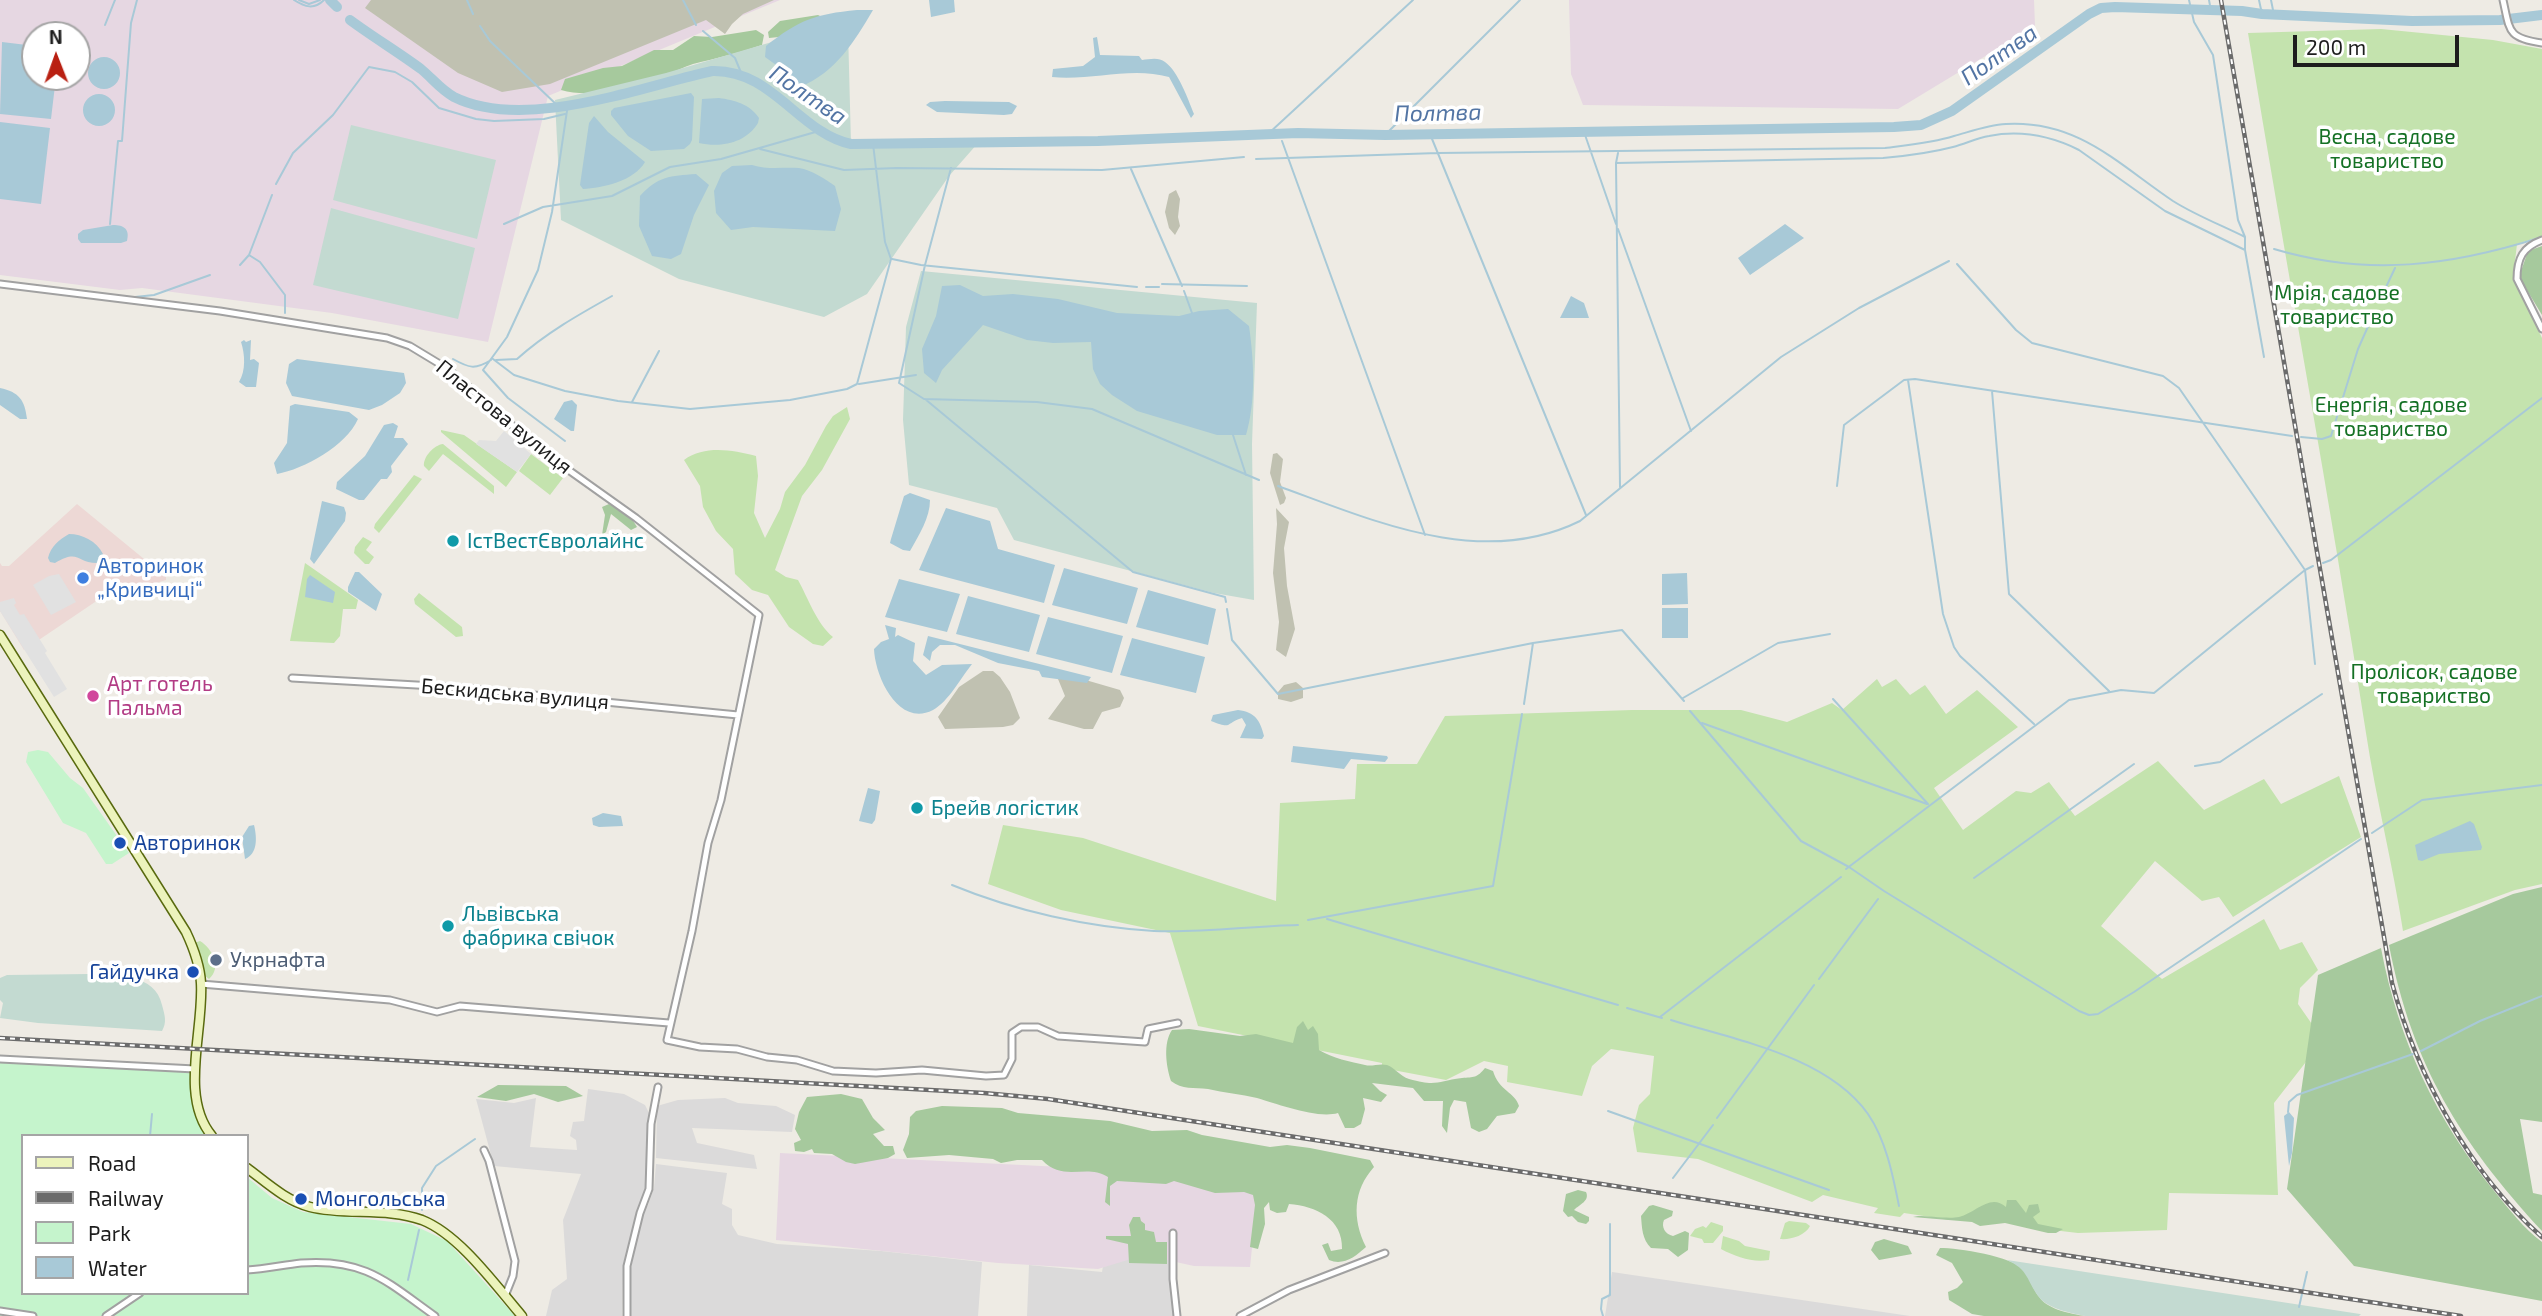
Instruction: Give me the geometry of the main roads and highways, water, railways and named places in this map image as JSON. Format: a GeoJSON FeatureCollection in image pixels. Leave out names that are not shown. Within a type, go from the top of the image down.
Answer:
{"type":"FeatureCollection","features":[{"type":"Feature","properties":{"kind":"main road"},"geometry":{"type":"LineString","coordinates":[[0,635],[186,932],[195,953],[201,984],[195,1069],[197,1097],[200,1115],[211,1134]]}},
{"type":"Feature","properties":{"kind":"main road"},"geometry":{"type":"LineString","coordinates":[[248,1169],[281,1193],[309,1207],[394,1214],[422,1220],[444,1233],[460,1247],[522,1316]]}},
{"type":"Feature","properties":{"kind":"water"},"geometry":{"type":"Polygon","coordinates":[[[929,0],[954,0],[955,12],[931,17],[929,0]]]}},
{"type":"Feature","properties":{"kind":"water"},"geometry":{"type":"Polygon","coordinates":[[[873,10],[843,55],[813,81],[800,87],[790,75],[765,57],[766,46],[798,24],[818,16],[873,10]]]}},
{"type":"Feature","properties":{"kind":"water"},"geometry":{"type":"Polygon","coordinates":[[[1097,37],[1100,55],[1139,56],[1142,60],[1163,60],[1170,66],[1194,114],[1191,118],[1169,77],[1126,73],[1052,77],[1053,69],[1083,66],[1095,57],[1093,38],[1097,37]]]}},
{"type":"Feature","properties":{"kind":"water"},"geometry":{"type":"Polygon","coordinates":[[[2,42],[21,44],[21,91],[54,91],[51,119],[0,114],[2,42]]]}},
{"type":"Feature","properties":{"kind":"water"},"geometry":{"type":"Polygon","coordinates":[[[110,58],[116,61],[119,67],[116,85],[104,89],[92,85],[92,61],[110,58]]]}},
{"type":"Feature","properties":{"kind":"water"},"geometry":{"type":"Polygon","coordinates":[[[691,93],[694,97],[692,140],[684,149],[651,151],[628,136],[611,115],[614,108],[691,93]]]}},
{"type":"Feature","properties":{"kind":"water"},"geometry":{"type":"Polygon","coordinates":[[[99,94],[111,98],[115,110],[111,122],[99,126],[87,122],[83,110],[87,98],[99,94]]]}},
{"type":"Feature","properties":{"kind":"water"},"geometry":{"type":"Polygon","coordinates":[[[719,98],[746,106],[759,118],[758,123],[747,135],[732,142],[716,145],[699,143],[702,99],[719,98]]]}},
{"type":"Feature","properties":{"kind":"water"},"geometry":{"type":"Polygon","coordinates":[[[930,102],[1009,102],[1017,106],[1012,114],[1004,115],[937,112],[926,105],[930,102]]]}},
{"type":"Feature","properties":{"kind":"water"},"geometry":{"type":"Polygon","coordinates":[[[594,116],[608,132],[645,162],[626,179],[583,189],[580,185],[589,123],[594,116]]]}},
{"type":"Feature","properties":{"kind":"water"},"geometry":{"type":"Polygon","coordinates":[[[0,122],[50,128],[41,204],[0,199],[0,122]]]}},
{"type":"Feature","properties":{"kind":"water"},"geometry":{"type":"Polygon","coordinates":[[[732,166],[804,169],[835,186],[841,209],[835,231],[753,227],[731,230],[716,213],[714,191],[722,173],[732,166]]]}},
{"type":"Feature","properties":{"kind":"water"},"geometry":{"type":"Polygon","coordinates":[[[696,174],[709,185],[694,215],[681,254],[671,259],[652,256],[639,226],[640,196],[653,184],[665,178],[696,174]]]}},
{"type":"Feature","properties":{"kind":"water"},"geometry":{"type":"Polygon","coordinates":[[[1785,224],[1804,238],[1750,275],[1738,258],[1785,224]]]}},
{"type":"Feature","properties":{"kind":"water"},"geometry":{"type":"Polygon","coordinates":[[[113,225],[125,229],[128,233],[127,241],[81,243],[78,239],[78,234],[83,230],[113,225]]]}},
{"type":"Feature","properties":{"kind":"water"},"geometry":{"type":"Polygon","coordinates":[[[960,285],[983,296],[1013,294],[1058,299],[1117,313],[1179,316],[1199,311],[1228,309],[1249,326],[1253,381],[1246,435],[1217,435],[1137,411],[1100,384],[1093,369],[1091,342],[1053,343],[1027,340],[983,325],[942,370],[936,383],[924,373],[922,349],[936,316],[942,286],[960,285]]]}},
{"type":"Feature","properties":{"kind":"water"},"geometry":{"type":"Polygon","coordinates":[[[1571,296],[1584,303],[1589,318],[1560,318],[1571,296]]]}},
{"type":"Feature","properties":{"kind":"water"},"geometry":{"type":"Polygon","coordinates":[[[251,340],[250,360],[254,359],[259,363],[256,387],[246,387],[239,382],[244,368],[241,342],[251,340]]]}},
{"type":"Feature","properties":{"kind":"water"},"geometry":{"type":"Polygon","coordinates":[[[297,359],[404,373],[406,383],[400,393],[369,410],[292,396],[286,383],[289,364],[297,359]]]}},
{"type":"Feature","properties":{"kind":"water"},"geometry":{"type":"Polygon","coordinates":[[[0,388],[20,398],[27,419],[20,419],[0,405],[0,388]]]}},
{"type":"Feature","properties":{"kind":"water"},"geometry":{"type":"Polygon","coordinates":[[[572,400],[577,405],[574,431],[554,419],[564,402],[572,400]]]}},
{"type":"Feature","properties":{"kind":"water"},"geometry":{"type":"Polygon","coordinates":[[[295,404],[349,412],[358,419],[344,438],[323,455],[277,474],[274,463],[287,443],[290,406],[295,404]]]}},
{"type":"Feature","properties":{"kind":"water"},"geometry":{"type":"Polygon","coordinates":[[[393,423],[398,426],[394,438],[403,438],[408,444],[391,466],[392,472],[387,479],[381,479],[364,500],[336,489],[337,482],[365,456],[384,425],[393,423]]]}},
{"type":"Feature","properties":{"kind":"water"},"geometry":{"type":"Polygon","coordinates":[[[910,493],[930,500],[930,507],[910,551],[890,543],[904,496],[910,493]]]}},
{"type":"Feature","properties":{"kind":"water"},"geometry":{"type":"Polygon","coordinates":[[[322,501],[344,507],[345,521],[314,564],[310,559],[322,501]]]}},
{"type":"Feature","properties":{"kind":"water"},"geometry":{"type":"Polygon","coordinates":[[[946,508],[990,521],[998,549],[1055,565],[1044,603],[919,570],[946,508]]]}},
{"type":"Feature","properties":{"kind":"water"},"geometry":{"type":"Polygon","coordinates":[[[69,534],[79,535],[97,545],[103,554],[99,563],[74,557],[50,562],[48,558],[53,547],[69,534]]]}},
{"type":"Feature","properties":{"kind":"water"},"geometry":{"type":"Polygon","coordinates":[[[1064,568],[1138,588],[1127,624],[1052,605],[1064,568]]]}},
{"type":"Feature","properties":{"kind":"water"},"geometry":{"type":"Polygon","coordinates":[[[355,572],[359,572],[382,594],[376,611],[348,592],[355,572]]]}},
{"type":"Feature","properties":{"kind":"water"},"geometry":{"type":"Polygon","coordinates":[[[1687,573],[1688,604],[1662,605],[1662,574],[1687,573]]]}},
{"type":"Feature","properties":{"kind":"water"},"geometry":{"type":"Polygon","coordinates":[[[310,575],[335,592],[333,603],[305,597],[310,575]]]}},
{"type":"Feature","properties":{"kind":"water"},"geometry":{"type":"Polygon","coordinates":[[[899,579],[960,594],[947,632],[885,617],[899,579]]]}},
{"type":"Feature","properties":{"kind":"water"},"geometry":{"type":"Polygon","coordinates":[[[1148,590],[1216,609],[1208,645],[1136,627],[1148,590]]]}},
{"type":"Feature","properties":{"kind":"water"},"geometry":{"type":"Polygon","coordinates":[[[968,596],[1040,615],[1029,652],[956,634],[968,596]]]}},
{"type":"Feature","properties":{"kind":"water"},"geometry":{"type":"Polygon","coordinates":[[[1662,608],[1688,608],[1688,638],[1662,638],[1662,608]]]}},
{"type":"Feature","properties":{"kind":"water"},"geometry":{"type":"Polygon","coordinates":[[[1048,617],[1123,636],[1112,673],[1036,654],[1048,617]]]}},
{"type":"Feature","properties":{"kind":"water"},"geometry":{"type":"Polygon","coordinates":[[[885,625],[896,628],[895,637],[898,635],[915,643],[913,661],[926,675],[942,665],[972,664],[949,695],[933,710],[920,714],[909,712],[899,706],[884,685],[874,649],[889,639],[885,625]]]}},
{"type":"Feature","properties":{"kind":"water"},"geometry":{"type":"Polygon","coordinates":[[[928,636],[1091,677],[1087,683],[1042,677],[1039,671],[998,663],[955,645],[940,645],[932,652],[930,661],[923,655],[928,636]]]}},
{"type":"Feature","properties":{"kind":"water"},"geometry":{"type":"Polygon","coordinates":[[[1132,638],[1205,657],[1196,693],[1120,675],[1132,638]]]}},
{"type":"Feature","properties":{"kind":"water"},"geometry":{"type":"Polygon","coordinates":[[[1238,710],[1256,718],[1264,736],[1262,739],[1240,738],[1246,725],[1242,718],[1226,725],[1211,721],[1213,715],[1238,710]]]}},
{"type":"Feature","properties":{"kind":"water"},"geometry":{"type":"Polygon","coordinates":[[[1293,746],[1388,758],[1385,762],[1351,759],[1344,769],[1291,762],[1293,746]]]}},
{"type":"Feature","properties":{"kind":"water"},"geometry":{"type":"Polygon","coordinates":[[[868,788],[880,791],[872,824],[859,821],[868,788]]]}},
{"type":"Feature","properties":{"kind":"water"},"geometry":{"type":"Polygon","coordinates":[[[603,813],[621,816],[623,826],[593,825],[592,818],[603,813]]]}},
{"type":"Feature","properties":{"kind":"water"},"geometry":{"type":"Polygon","coordinates":[[[2470,821],[2474,824],[2481,850],[2439,854],[2418,860],[2415,845],[2470,821]]]}},
{"type":"Feature","properties":{"kind":"water"},"geometry":{"type":"Polygon","coordinates":[[[254,825],[254,849],[245,859],[242,837],[249,826],[254,825]]]}},
{"type":"Feature","properties":{"kind":"water"},"geometry":{"type":"Polygon","coordinates":[[[2289,1112],[2294,1118],[2289,1166],[2284,1116],[2289,1112]]]}},
{"type":"Feature","properties":{"kind":"waterway"},"geometry":{"type":"LineString","coordinates":[[105,25],[115,0]]}},
{"type":"Feature","properties":{"kind":"waterway"},"geometry":{"type":"LineString","coordinates":[[110,224],[118,141],[122,141],[131,23],[137,0]]}},
{"type":"Feature","properties":{"kind":"waterway"},"geometry":{"type":"LineString","coordinates":[[294,0],[309,6],[324,0]]}},
{"type":"Feature","properties":{"kind":"waterway"},"geometry":{"type":"LineString","coordinates":[[299,0],[309,4],[320,0]]}},
{"type":"Feature","properties":{"kind":"waterway","name":"Полтва"},"geometry":{"type":"LineString","coordinates":[[330,0],[337,7]]}},
{"type":"Feature","properties":{"kind":"waterway"},"geometry":{"type":"LineString","coordinates":[[467,0],[473,14]]}},
{"type":"Feature","properties":{"kind":"waterway"},"geometry":{"type":"LineString","coordinates":[[683,0],[696,25]]}},
{"type":"Feature","properties":{"kind":"waterway"},"geometry":{"type":"LineString","coordinates":[[1268,134],[1413,0]]}},
{"type":"Feature","properties":{"kind":"waterway"},"geometry":{"type":"LineString","coordinates":[[1385,135],[1520,0]]}},
{"type":"Feature","properties":{"kind":"waterway"},"geometry":{"type":"LineString","coordinates":[[2189,0],[2194,22],[2213,55],[2238,220],[2245,237],[2264,357]]}},
{"type":"Feature","properties":{"kind":"waterway"},"geometry":{"type":"LineString","coordinates":[[2209,0],[2211,11]]}},
{"type":"Feature","properties":{"kind":"waterway"},"geometry":{"type":"LineString","coordinates":[[2259,0],[2262,14]]}},
{"type":"Feature","properties":{"kind":"waterway"},"geometry":{"type":"LineString","coordinates":[[2271,0],[2274,15]]}},
{"type":"Feature","properties":{"kind":"waterway","name":"Полтва"},"geometry":{"type":"LineString","coordinates":[[350,20],[421,69],[449,94],[482,107],[514,110],[547,108],[582,103],[712,71],[733,73],[769,90],[816,128],[851,144],[1098,141],[1298,133],[1385,135],[1921,125],[1952,111],[2101,8],[2242,11],[2412,21],[2500,20],[2542,15]]}},
{"type":"Feature","properties":{"kind":"waterway"},"geometry":{"type":"LineString","coordinates":[[480,26],[490,41],[559,107]]}},
{"type":"Feature","properties":{"kind":"waterway"},"geometry":{"type":"LineString","coordinates":[[703,31],[735,58],[742,75]]}},
{"type":"Feature","properties":{"kind":"waterway"},"geometry":{"type":"LineString","coordinates":[[276,184],[293,153],[333,115],[369,67],[395,72],[412,82],[439,108],[476,119],[544,119],[565,114]]}},
{"type":"Feature","properties":{"kind":"waterway"},"geometry":{"type":"LineString","coordinates":[[565,441],[508,398],[483,370],[507,337],[538,270],[552,212],[568,104]]}},
{"type":"Feature","properties":{"kind":"waterway"},"geometry":{"type":"LineString","coordinates":[[1256,159],[1438,153],[1885,148],[1937,140],[1993,126],[2032,125],[2055,129],[2096,147],[2173,201],[2245,237]]}},
{"type":"Feature","properties":{"kind":"waterway"},"geometry":{"type":"LineString","coordinates":[[504,224],[543,207],[612,196],[670,167],[721,159],[819,131]]}},
{"type":"Feature","properties":{"kind":"waterway"},"geometry":{"type":"LineString","coordinates":[[1584,132],[1616,224]]}},
{"type":"Feature","properties":{"kind":"waterway"},"geometry":{"type":"LineString","coordinates":[[1430,134],[1586,515]]}},
{"type":"Feature","properties":{"kind":"waterway"},"geometry":{"type":"LineString","coordinates":[[1616,163],[1883,158],[1936,151],[2001,134],[2035,136],[2079,150],[2165,211],[2245,250]]}},
{"type":"Feature","properties":{"kind":"waterway"},"geometry":{"type":"LineString","coordinates":[[1282,141],[1425,535]]}},
{"type":"Feature","properties":{"kind":"waterway"},"geometry":{"type":"LineString","coordinates":[[493,359],[514,375],[565,391],[618,401],[690,409],[790,400],[847,389],[857,384],[891,259],[885,242],[873,144]]}},
{"type":"Feature","properties":{"kind":"waterway"},"geometry":{"type":"LineString","coordinates":[[760,149],[844,170],[1102,170],[1244,157]]}},
{"type":"Feature","properties":{"kind":"waterway"},"geometry":{"type":"LineString","coordinates":[[1618,153],[1620,487]]}},
{"type":"Feature","properties":{"kind":"waterway"},"geometry":{"type":"LineString","coordinates":[[951,168],[925,265],[899,383],[924,399],[1037,402],[1092,409],[1259,480]]}},
{"type":"Feature","properties":{"kind":"waterway"},"geometry":{"type":"LineString","coordinates":[[1131,169],[1182,286]]}},
{"type":"Feature","properties":{"kind":"waterway"},"geometry":{"type":"LineString","coordinates":[[240,265],[249,255],[272,195]]}},
{"type":"Feature","properties":{"kind":"waterway"},"geometry":{"type":"LineString","coordinates":[[1618,229],[1691,431]]}},
{"type":"Feature","properties":{"kind":"waterway"},"geometry":{"type":"LineString","coordinates":[[2274,249],[2343,263],[2409,264],[2475,255],[2542,237]]}},
{"type":"Feature","properties":{"kind":"waterway"},"geometry":{"type":"LineString","coordinates":[[249,255],[260,262],[285,295],[285,313]]}},
{"type":"Feature","properties":{"kind":"waterway"},"geometry":{"type":"LineString","coordinates":[[892,259],[921,265],[1137,287]]}},
{"type":"Feature","properties":{"kind":"waterway"},"geometry":{"type":"LineString","coordinates":[[1278,486],[1351,513],[1427,535],[1504,541],[1542,535],[1580,521],[1781,357],[1859,308],[1949,261]]}},
{"type":"Feature","properties":{"kind":"waterway"},"geometry":{"type":"LineString","coordinates":[[1957,264],[2016,330],[2032,343],[2163,376],[2179,388],[2305,570],[2315,664]]}},
{"type":"Feature","properties":{"kind":"waterway"},"geometry":{"type":"LineString","coordinates":[[2379,302],[2395,268]]}},
{"type":"Feature","properties":{"kind":"waterway"},"geometry":{"type":"LineString","coordinates":[[135,297],[154,295],[210,275]]}},
{"type":"Feature","properties":{"kind":"waterway"},"geometry":{"type":"LineString","coordinates":[[1162,284],[1247,286]]}},
{"type":"Feature","properties":{"kind":"waterway"},"geometry":{"type":"LineString","coordinates":[[1146,287],[1159,287]]}},
{"type":"Feature","properties":{"kind":"waterway"},"geometry":{"type":"LineString","coordinates":[[1184,291],[1192,313]]}},
{"type":"Feature","properties":{"kind":"waterway"},"geometry":{"type":"LineString","coordinates":[[496,360],[517,359],[575,317],[612,296]]}},
{"type":"Feature","properties":{"kind":"waterway"},"geometry":{"type":"LineString","coordinates":[[2301,437],[2322,439],[2331,436],[2358,349],[2374,313]]}},
{"type":"Feature","properties":{"kind":"waterway"},"geometry":{"type":"LineString","coordinates":[[632,402],[659,351]]}},
{"type":"Feature","properties":{"kind":"waterway"},"geometry":{"type":"LineString","coordinates":[[453,359],[472,367],[491,360]]}},
{"type":"Feature","properties":{"kind":"waterway"},"geometry":{"type":"LineString","coordinates":[[859,384],[916,375]]}},
{"type":"Feature","properties":{"kind":"waterway"},"geometry":{"type":"LineString","coordinates":[[1837,486],[1844,425],[1904,380],[1915,379],[2292,436]]}},
{"type":"Feature","properties":{"kind":"waterway"},"geometry":{"type":"LineString","coordinates":[[1908,380],[1943,614],[1954,647],[1960,656],[2034,724]]}},
{"type":"Feature","properties":{"kind":"waterway"},"geometry":{"type":"LineString","coordinates":[[1992,391],[2009,594],[2109,691]]}},
{"type":"Feature","properties":{"kind":"waterway"},"geometry":{"type":"LineString","coordinates":[[2323,563],[2331,560],[2542,398]]}},
{"type":"Feature","properties":{"kind":"waterway"},"geometry":{"type":"LineString","coordinates":[[925,399],[1133,572],[1225,597],[1226,602]]}},
{"type":"Feature","properties":{"kind":"waterway"},"geometry":{"type":"LineString","coordinates":[[1233,435],[1246,475]]}},
{"type":"Feature","properties":{"kind":"waterway"},"geometry":{"type":"LineString","coordinates":[[1846,869],[2069,700],[2121,690],[2154,693],[2313,566]]}},
{"type":"Feature","properties":{"kind":"waterway"},"geometry":{"type":"LineString","coordinates":[[1227,609],[1232,640],[1278,694],[1533,643],[1622,630],[1684,701]]}},
{"type":"Feature","properties":{"kind":"waterway"},"geometry":{"type":"LineString","coordinates":[[1683,698],[1778,643],[1830,634]]}},
{"type":"Feature","properties":{"kind":"waterway"},"geometry":{"type":"LineString","coordinates":[[1524,704],[1533,643]]}},
{"type":"Feature","properties":{"kind":"waterway"},"geometry":{"type":"LineString","coordinates":[[2195,766],[2220,762],[2322,694]]}},
{"type":"Feature","properties":{"kind":"waterway"},"geometry":{"type":"LineString","coordinates":[[1833,699],[1928,804]]}},
{"type":"Feature","properties":{"kind":"waterway"},"geometry":{"type":"LineString","coordinates":[[1690,711],[1801,841],[1849,867],[2089,1015],[2098,1014],[2134,992],[2361,839]]}},
{"type":"Feature","properties":{"kind":"waterway"},"geometry":{"type":"LineString","coordinates":[[1308,920],[1493,886],[1522,714]]}},
{"type":"Feature","properties":{"kind":"waterway"},"geometry":{"type":"LineString","coordinates":[[1702,723],[1927,804]]}},
{"type":"Feature","properties":{"kind":"waterway"},"geometry":{"type":"LineString","coordinates":[[1974,878],[2134,764]]}},
{"type":"Feature","properties":{"kind":"waterway"},"geometry":{"type":"LineString","coordinates":[[2372,833],[2422,800],[2542,785]]}},
{"type":"Feature","properties":{"kind":"waterway"},"geometry":{"type":"LineString","coordinates":[[1660,1017],[1841,877]]}},
{"type":"Feature","properties":{"kind":"waterway"},"geometry":{"type":"LineString","coordinates":[[952,885],[1026,910],[1077,922],[1129,929],[1190,931],[1298,925]]}},
{"type":"Feature","properties":{"kind":"waterway"},"geometry":{"type":"LineString","coordinates":[[1819,979],[1878,899]]}},
{"type":"Feature","properties":{"kind":"waterway"},"geometry":{"type":"LineString","coordinates":[[1327,919],[1618,1005]]}},
{"type":"Feature","properties":{"kind":"waterway"},"geometry":{"type":"LineString","coordinates":[[1717,1118],[1814,985]]}},
{"type":"Feature","properties":{"kind":"waterway"},"geometry":{"type":"LineString","coordinates":[[2421,1051],[2480,1021],[2542,996]]}},
{"type":"Feature","properties":{"kind":"waterway"},"geometry":{"type":"LineString","coordinates":[[1627,1008],[1662,1018]]}},
{"type":"Feature","properties":{"kind":"waterway"},"geometry":{"type":"LineString","coordinates":[[1671,1020],[1751,1043],[1805,1064],[1850,1094],[1868,1114],[1880,1135],[1899,1206]]}},
{"type":"Feature","properties":{"kind":"waterway"},"geometry":{"type":"LineString","coordinates":[[2288,1112],[2289,1102],[2297,1095],[2413,1054]]}},
{"type":"Feature","properties":{"kind":"waterway"},"geometry":{"type":"LineString","coordinates":[[1608,1111],[1829,1190]]}},
{"type":"Feature","properties":{"kind":"waterway"},"geometry":{"type":"LineString","coordinates":[[150,1134],[152,1114]]}},
{"type":"Feature","properties":{"kind":"waterway"},"geometry":{"type":"LineString","coordinates":[[1673,1178],[1713,1125]]}},
{"type":"Feature","properties":{"kind":"waterway"},"geometry":{"type":"LineString","coordinates":[[422,1210],[422,1188],[436,1166],[475,1139]]}},
{"type":"Feature","properties":{"kind":"waterway"},"geometry":{"type":"LineString","coordinates":[[1603,1316],[1602,1299],[1610,1295],[1610,1224]]}},
{"type":"Feature","properties":{"kind":"waterway"},"geometry":{"type":"LineString","coordinates":[[408,1280],[419,1230]]}},
{"type":"Feature","properties":{"kind":"waterway"},"geometry":{"type":"LineString","coordinates":[[2299,1307],[2307,1272]]}},
{"type":"Feature","properties":{"kind":"railway"},"geometry":{"type":"LineString","coordinates":[[2221,0],[2392,983],[2416,1052],[2449,1121],[2491,1183],[2542,1237]]}},
{"type":"Feature","properties":{"kind":"railway"},"geometry":{"type":"LineString","coordinates":[[0,1038],[984,1093],[1048,1099],[2461,1316]]}},
{"type":"Feature","properties":{"kind":"place","name":"ІстВестЄвролайнс"},"geometry":{"type":"Point","coordinates":[453,541]}},
{"type":"Feature","properties":{"kind":"place","name":"Авторинок „Кривчиці“"},"geometry":{"type":"Point","coordinates":[83,578]}},
{"type":"Feature","properties":{"kind":"place","name":"Арт готель Пальма"},"geometry":{"type":"Point","coordinates":[93,696]}},
{"type":"Feature","properties":{"kind":"place","name":"Брейв логістик"},"geometry":{"type":"Point","coordinates":[917,808]}},
{"type":"Feature","properties":{"kind":"place","name":"Авторинок"},"geometry":{"type":"Point","coordinates":[120,843]}},
{"type":"Feature","properties":{"kind":"place","name":"Львівська фабрика свічок"},"geometry":{"type":"Point","coordinates":[448,926]}},
{"type":"Feature","properties":{"kind":"place","name":"Укрнафта"},"geometry":{"type":"Point","coordinates":[216,960]}},
{"type":"Feature","properties":{"kind":"place","name":"Гайдучка"},"geometry":{"type":"Point","coordinates":[193,972]}},
{"type":"Feature","properties":{"kind":"place","name":"Монгольська"},"geometry":{"type":"Point","coordinates":[301,1199]}},
{"type":"Feature","properties":{"kind":"park label","name":"Весна, садове товариство"},"geometry":{"type":"Point","coordinates":[2387,149]}},
{"type":"Feature","properties":{"kind":"park label","name":"Мрія, садове товариство"},"geometry":{"type":"Point","coordinates":[2337,305]}},
{"type":"Feature","properties":{"kind":"park label","name":"Енергія, садове товариство"},"geometry":{"type":"Point","coordinates":[2391,417]}},
{"type":"Feature","properties":{"kind":"park label","name":"Пролісок, садове товариство"},"geometry":{"type":"Point","coordinates":[2434,684]}}]}
